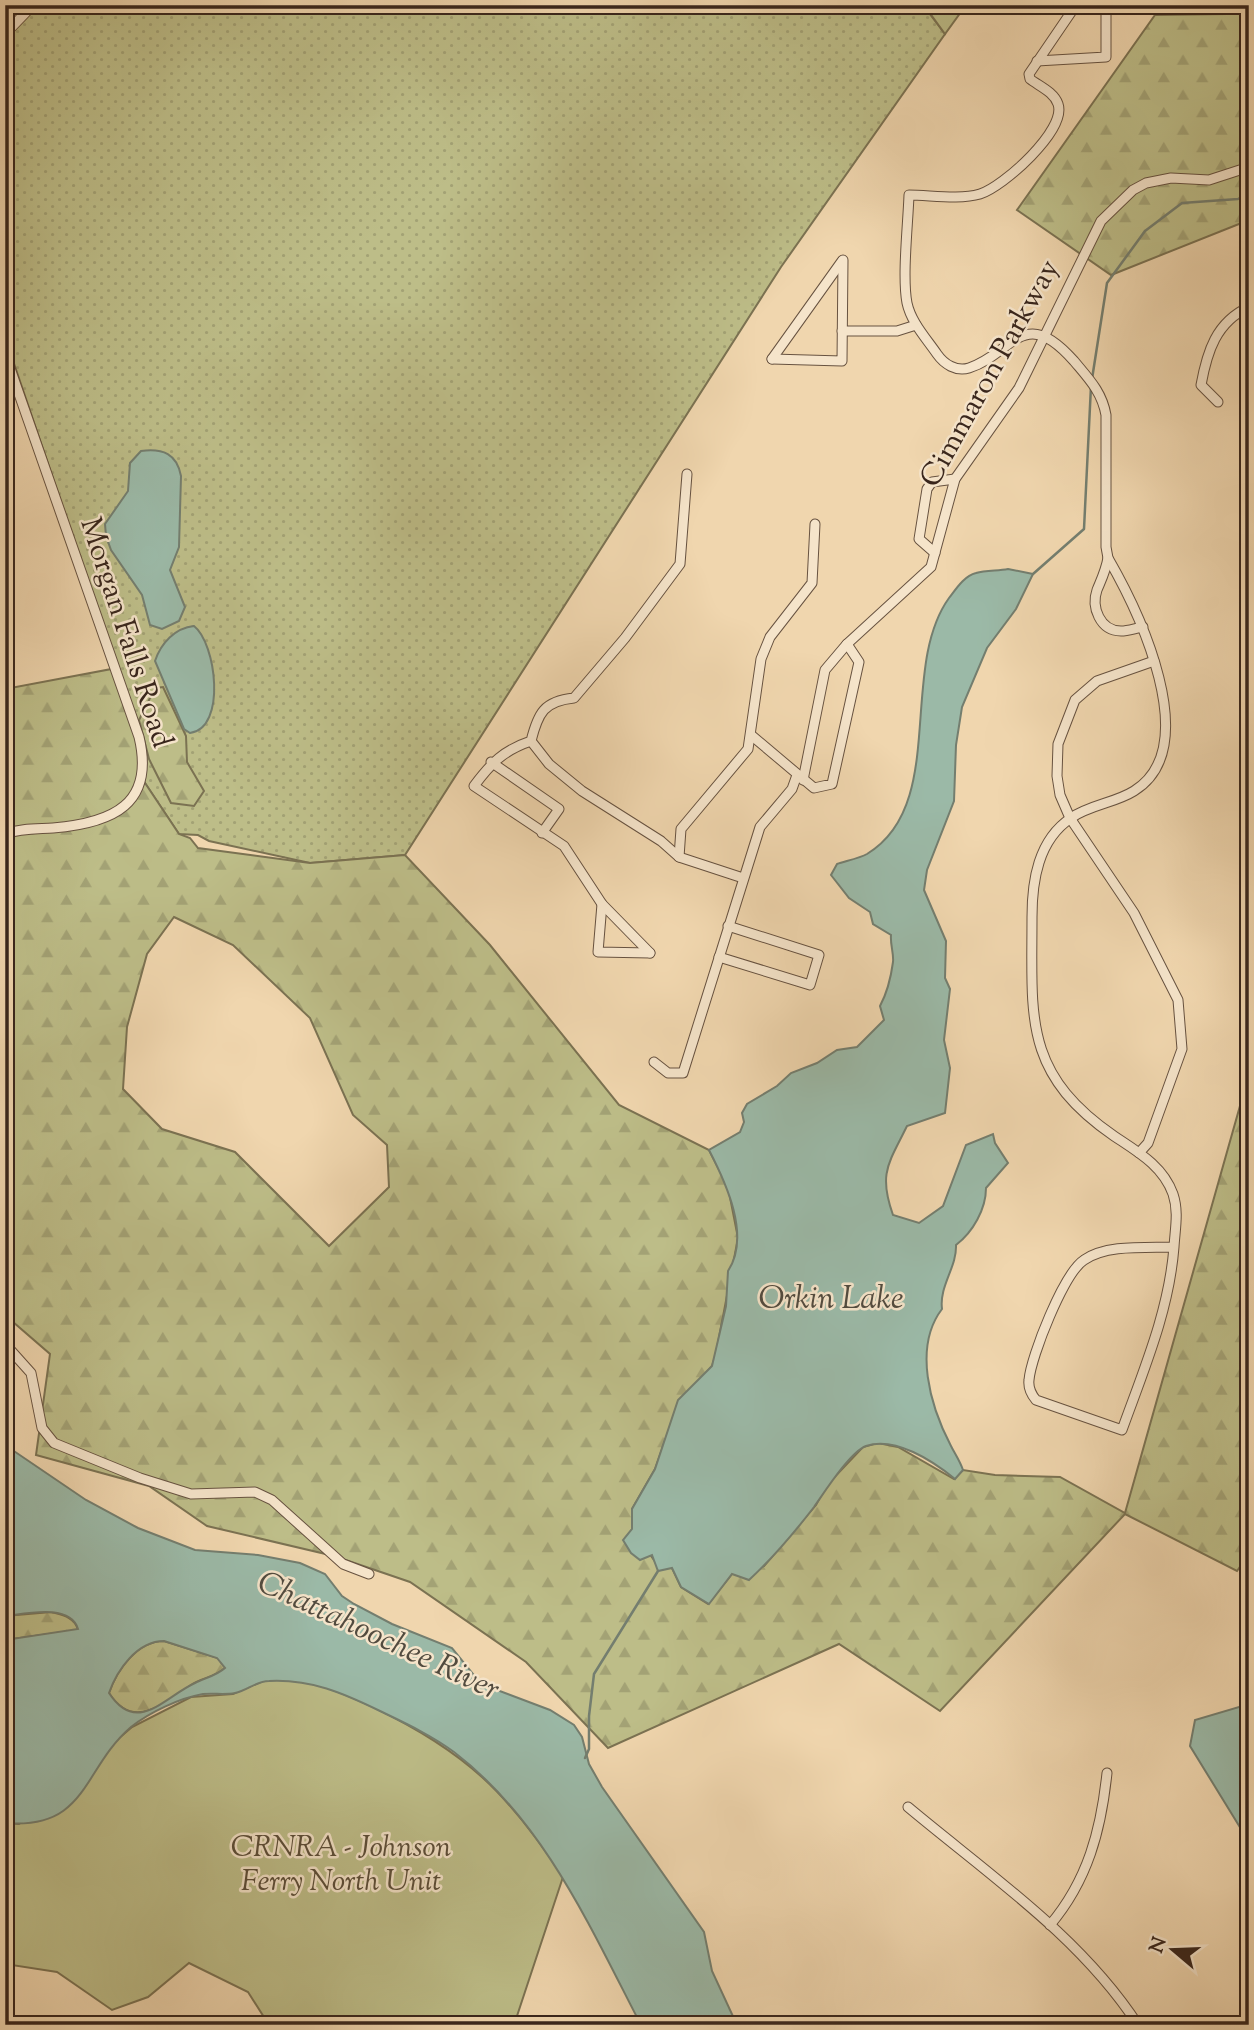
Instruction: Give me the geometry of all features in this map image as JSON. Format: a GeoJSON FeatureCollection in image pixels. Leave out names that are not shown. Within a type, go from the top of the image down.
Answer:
{"type":"FeatureCollection","features":[{"type":"Feature","properties":{"kind":"street"},"geometry":{"type":"LineString","coordinates":[[5,34],[33,5]]}},
{"type":"Feature","properties":{"kind":"street"},"geometry":{"type":"LineString","coordinates":[[1076,5],[1029,74],[1030,79],[1053,95],[1059,106],[1057,122],[1036,151],[992,189],[977,195],[909,195],[907,303],[916,325],[942,360],[960,369],[970,368],[1024,335],[1046,338],[1062,348],[1098,390],[1106,415],[1108,558],[1106,573],[1096,592],[1096,609],[1107,628],[1120,631],[1143,627]]}},
{"type":"Feature","properties":{"kind":"street"},"geometry":{"type":"LineString","coordinates":[[1037,61],[1106,57],[1106,5]]}},
{"type":"Feature","properties":{"kind":"street","name":"Cimmaron Parkway"},"geometry":{"type":"LineString","coordinates":[[800,778],[825,670],[846,644],[931,568],[955,479],[1019,388],[1046,338],[1101,221],[1133,190],[1157,180],[1209,180],[1249,167]]}},
{"type":"Feature","properties":{"kind":"street"},"geometry":{"type":"LineString","coordinates":[[843,260],[842,331],[842,361],[772,359],[843,260]]}},
{"type":"Feature","properties":{"kind":"street"},"geometry":{"type":"LineString","coordinates":[[1218,402],[1201,385],[1207,352],[1219,331],[1239,312],[1249,307]]}},
{"type":"Feature","properties":{"kind":"street"},"geometry":{"type":"LineString","coordinates":[[842,331],[897,331],[916,325]]}},
{"type":"Feature","properties":{"kind":"street","name":"Morgan Falls Road"},"geometry":{"type":"LineString","coordinates":[[5,354],[139,737],[144,765],[140,788],[126,805],[114,812],[75,825],[5,834]]}},
{"type":"Feature","properties":{"kind":"street"},"geometry":{"type":"LineString","coordinates":[[531,741],[536,722],[543,710],[555,700],[574,698],[625,638],[680,564],[687,474]]}},
{"type":"Feature","properties":{"kind":"street"},"geometry":{"type":"LineString","coordinates":[[935,553],[919,539],[927,489],[932,482],[955,479]]}},
{"type":"Feature","properties":{"kind":"street"},"geometry":{"type":"LineString","coordinates":[[679,857],[681,829],[748,749],[750,719],[761,659],[770,637],[812,583],[815,524]]}},
{"type":"Feature","properties":{"kind":"street"},"geometry":{"type":"LineString","coordinates":[[1108,558],[1143,627],[1154,661],[1166,727],[1165,744],[1159,764],[1134,791],[1070,818],[1044,848],[1033,885],[1037,1040],[1058,1086],[1069,1099],[1091,1120],[1158,1168],[1173,1194],[1177,1218],[1173,1274],[1165,1309],[1122,1430],[1036,1400],[1029,1386],[1031,1369],[1056,1301],[1076,1266],[1098,1253],[1174,1247]]}},
{"type":"Feature","properties":{"kind":"street"},"geometry":{"type":"LineString","coordinates":[[751,735],[814,788],[832,784],[859,662],[846,644]]}},
{"type":"Feature","properties":{"kind":"street"},"geometry":{"type":"LineString","coordinates":[[1139,1153],[1148,1143],[1182,1049],[1178,1000],[1134,913],[1070,818],[1060,795],[1058,744],[1075,700],[1097,681],[1154,661]]}},
{"type":"Feature","properties":{"kind":"street"},"geometry":{"type":"LineString","coordinates":[[531,741],[513,747],[491,762],[474,786],[564,846],[602,904],[650,953],[598,952],[602,904]]}},
{"type":"Feature","properties":{"kind":"street"},"geometry":{"type":"LineString","coordinates":[[531,741],[549,764],[582,791],[661,841],[679,857],[743,878]]}},
{"type":"Feature","properties":{"kind":"street"},"geometry":{"type":"LineString","coordinates":[[491,762],[559,809],[542,833]]}},
{"type":"Feature","properties":{"kind":"street"},"geometry":{"type":"LineString","coordinates":[[654,1062],[668,1073],[683,1073],[743,878],[751,865],[760,827],[800,778]]}},
{"type":"Feature","properties":{"kind":"street"},"geometry":{"type":"LineString","coordinates":[[719,957],[810,985],[819,955],[728,926]]}},
{"type":"Feature","properties":{"kind":"street"},"geometry":{"type":"LineString","coordinates":[[5,1344],[31,1373],[42,1428],[54,1443],[116,1469],[191,1494],[255,1492],[272,1500],[343,1564],[369,1574]]}},
{"type":"Feature","properties":{"kind":"street"},"geometry":{"type":"LineString","coordinates":[[1050,1925],[1061,1912],[1094,1849],[1102,1820],[1107,1773]]}},
{"type":"Feature","properties":{"kind":"street"},"geometry":{"type":"LineString","coordinates":[[908,1807],[1050,1925],[1087,1961],[1138,2025]]}},
{"type":"Feature","properties":{"kind":"green space"},"geometry":{"type":"Polygon","coordinates":[[[31,5],[923,5],[945,34],[781,267],[405,855],[310,863],[209,841],[198,835],[179,834],[143,780],[139,732],[5,337],[5,31],[31,5]]]}},
{"type":"Feature","properties":{"kind":"green space"},"geometry":{"type":"Polygon","coordinates":[[[924,5],[966,5],[945,34],[924,5]]]}},
{"type":"Feature","properties":{"kind":"green space"},"geometry":{"type":"Polygon","coordinates":[[[1231,5],[1249,5],[1249,220],[1111,275],[1017,210],[1155,15],[1227,14],[1231,5]]]}},
{"type":"Feature","properties":{"kind":"green space"},"geometry":{"type":"Polygon","coordinates":[[[117,668],[139,732],[143,780],[179,834],[190,838],[198,848],[310,863],[405,855],[490,945],[619,1105],[709,1150],[728,1187],[738,1238],[716,1353],[712,1366],[688,1394],[666,1438],[655,1469],[632,1509],[632,1529],[656,1563],[672,1568],[681,1587],[708,1604],[732,1574],[764,1566],[816,1505],[826,1486],[863,1447],[878,1443],[898,1447],[954,1479],[963,1470],[995,1475],[1060,1477],[1125,1513],[1249,1074],[1249,1554],[1237,1571],[1125,1514],[940,1711],[839,1644],[608,1748],[526,1662],[410,1582],[334,1556],[207,1526],[149,1486],[36,1455],[50,1354],[5,1315],[5,689],[117,668]],[[174,917],[147,954],[127,1027],[123,1089],[162,1129],[235,1152],[329,1246],[389,1187],[387,1145],[353,1115],[310,1018],[233,945],[174,917]]]}},
{"type":"Feature","properties":{"kind":"green space"},"geometry":{"type":"Polygon","coordinates":[[[163,687],[186,736],[187,762],[204,791],[194,806],[171,803],[149,759],[139,720],[155,688],[163,687]]]}},
{"type":"Feature","properties":{"kind":"green space"},"geometry":{"type":"Polygon","coordinates":[[[51,1612],[71,1619],[78,1630],[5,1640],[5,1616],[51,1612]]]}},
{"type":"Feature","properties":{"kind":"green space"},"geometry":{"type":"Polygon","coordinates":[[[164,1641],[218,1658],[225,1668],[159,1706],[139,1712],[128,1711],[109,1693],[113,1684],[123,1666],[137,1651],[154,1642],[164,1641]]]}},
{"type":"Feature","properties":{"kind":"green space","name":"CRNRA - Johnson Ferry North Unit"},"geometry":{"type":"Polygon","coordinates":[[[263,1681],[293,1681],[321,1686],[407,1724],[460,1759],[482,1778],[503,1798],[543,1847],[563,1877],[514,2025],[269,2025],[248,1992],[189,1963],[148,1997],[112,2010],[57,1972],[5,1964],[5,1823],[19,1824],[132,1727],[191,1697],[233,1694],[263,1681]]]}},
{"type":"Feature","properties":{"kind":"water"},"geometry":{"type":"Polygon","coordinates":[[[141,451],[168,454],[176,462],[181,476],[179,547],[170,570],[185,607],[179,621],[162,629],[150,625],[142,595],[111,550],[106,536],[105,524],[128,491],[130,463],[141,451]]]}},
{"type":"Feature","properties":{"kind":"water","name":"Orkin Lake"},"geometry":{"type":"Polygon","coordinates":[[[1008,569],[1033,574],[1016,609],[987,648],[962,707],[956,745],[954,801],[927,870],[924,890],[946,941],[945,978],[950,989],[944,1040],[950,1068],[945,1113],[907,1126],[891,1159],[886,1178],[893,1215],[919,1223],[943,1206],[966,1145],[993,1134],[995,1143],[1008,1163],[986,1188],[984,1204],[977,1220],[968,1234],[956,1245],[954,1261],[943,1292],[942,1309],[933,1324],[928,1341],[931,1395],[943,1430],[963,1470],[955,1479],[925,1458],[901,1447],[889,1444],[866,1446],[845,1464],[806,1517],[766,1563],[749,1580],[732,1574],[709,1604],[681,1587],[672,1568],[658,1571],[652,1555],[640,1560],[631,1553],[623,1540],[632,1529],[632,1509],[655,1469],[678,1400],[712,1366],[726,1306],[728,1271],[737,1242],[737,1226],[729,1194],[709,1150],[740,1132],[744,1122],[742,1113],[747,1104],[777,1086],[791,1073],[817,1063],[837,1050],[857,1047],[884,1020],[880,1006],[892,968],[891,935],[873,924],[870,912],[849,898],[831,875],[837,864],[867,854],[892,832],[907,803],[915,770],[926,661],[934,627],[949,598],[961,583],[972,575],[1008,569]]]}},
{"type":"Feature","properties":{"kind":"water"},"geometry":{"type":"Polygon","coordinates":[[[194,626],[202,635],[208,649],[214,684],[209,717],[202,728],[190,733],[184,729],[155,661],[170,638],[187,627],[194,626]]]}},
{"type":"Feature","properties":{"kind":"water","name":"Chattahoochee River"},"geometry":{"type":"Polygon","coordinates":[[[5,1445],[86,1500],[138,1528],[195,1550],[258,1555],[300,1563],[325,1574],[342,1596],[354,1604],[392,1624],[452,1648],[481,1684],[550,1710],[574,1725],[582,1737],[589,1764],[602,1787],[704,1932],[712,1971],[737,2025],[641,2025],[562,1878],[514,1810],[486,1780],[454,1752],[427,1735],[366,1704],[326,1688],[299,1682],[269,1681],[235,1693],[203,1694],[175,1702],[131,1727],[115,1743],[81,1793],[68,1807],[53,1817],[32,1823],[5,1823],[5,1640],[78,1629],[73,1621],[57,1613],[35,1612],[5,1616],[5,1445]],[[164,1641],[154,1642],[129,1658],[109,1693],[119,1705],[130,1712],[151,1709],[195,1683],[222,1671],[225,1668],[217,1658],[164,1641]]]}},
{"type":"Feature","properties":{"kind":"water"},"geometry":{"type":"Polygon","coordinates":[[[1249,1704],[1249,1842],[1190,1746],[1195,1720],[1249,1704]]]}},
{"type":"Feature","properties":{"kind":"waterway"},"geometry":{"type":"LineString","coordinates":[[1092,379],[1107,283],[1145,231],[1182,203],[1238,199],[1249,193]]}},
{"type":"Feature","properties":{"kind":"waterway"},"geometry":{"type":"LineString","coordinates":[[1033,574],[1084,529],[1091,386]]}},
{"type":"Feature","properties":{"kind":"waterway"},"geometry":{"type":"LineString","coordinates":[[585,1758],[589,1749],[589,1716],[594,1674],[658,1571]]}}]}
